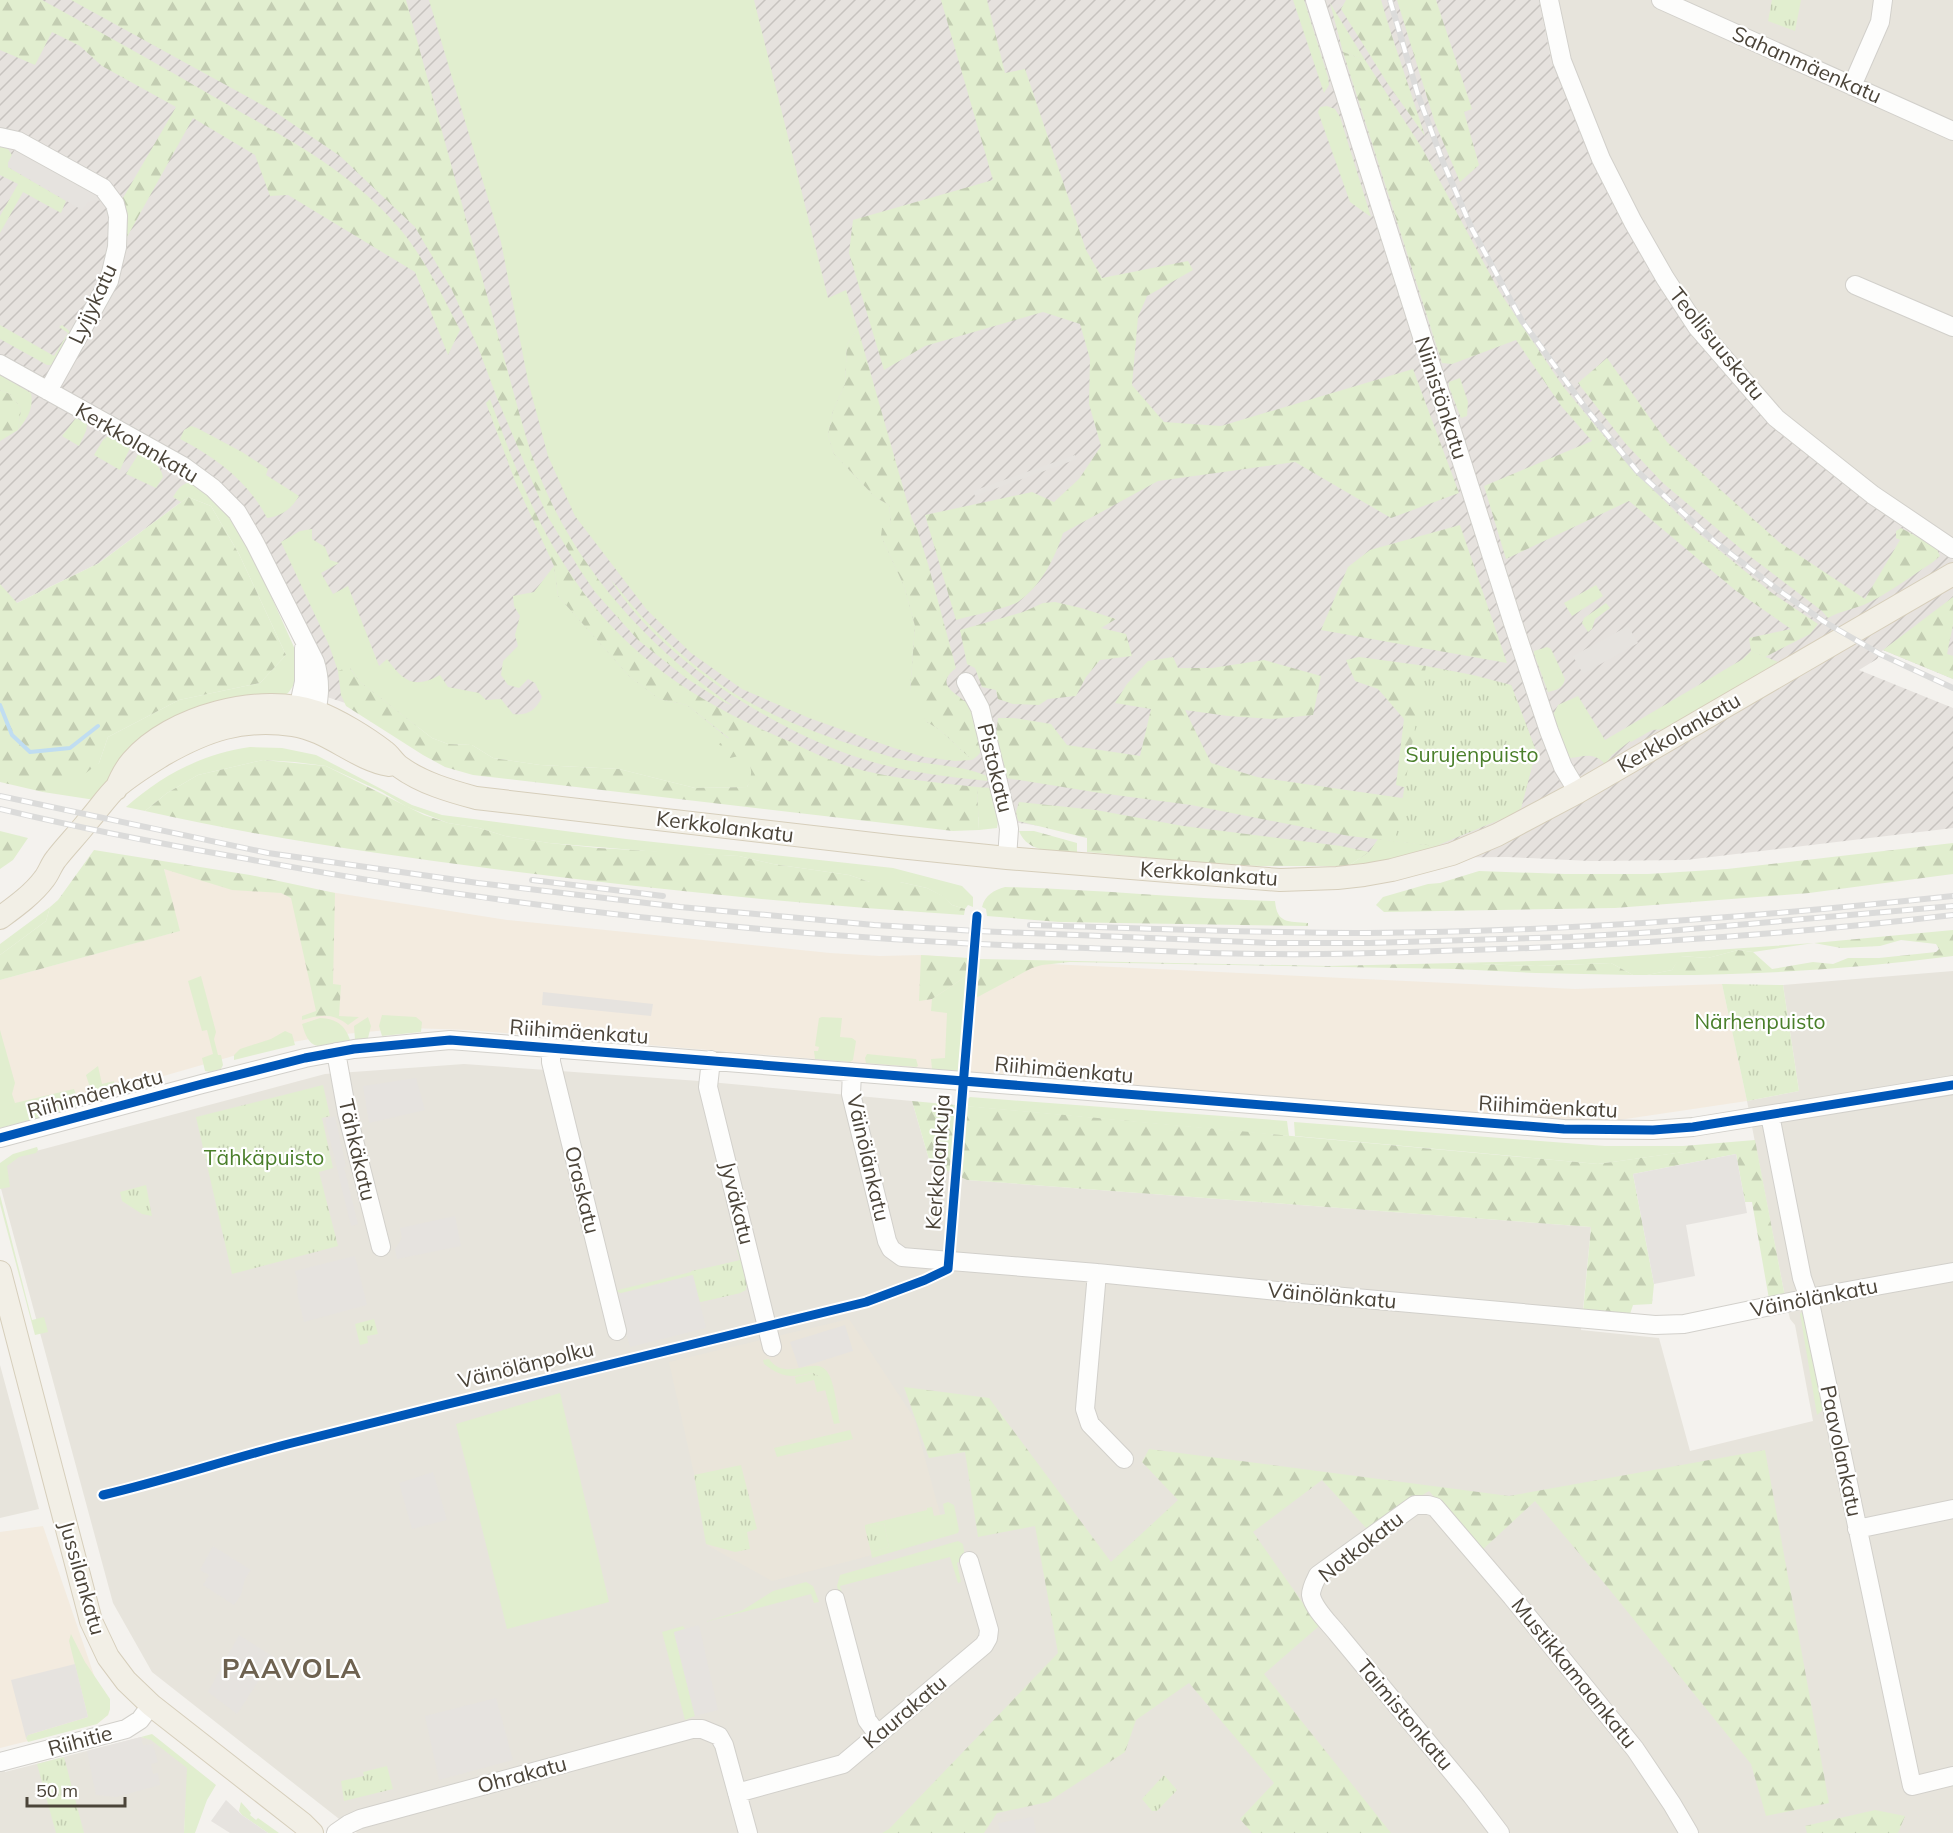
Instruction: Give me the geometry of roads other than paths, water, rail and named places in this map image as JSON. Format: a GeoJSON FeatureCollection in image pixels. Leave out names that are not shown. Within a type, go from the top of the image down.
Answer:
{"type":"FeatureCollection","features":[{"type":"Feature","properties":{"kind":"main road","name":"Kerkkolankatu"},"geometry":{"type":"LineString","coordinates":[[305,719],[377,763],[399,767],[437,787],[476,798],[1006,858],[1280,880],[1337,878],[1392,870],[1452,854],[1497,835],[1578,792],[1953,574]]}},
{"type":"Feature","properties":{"kind":"main road"},"geometry":{"type":"LineString","coordinates":[[0,918],[36,889],[55,860],[116,789],[132,774],[190,739],[212,730],[237,725],[305,719]]}},
{"type":"Feature","properties":{"kind":"main road"},"geometry":{"type":"LineString","coordinates":[[0,900],[55,860]]}},
{"type":"Feature","properties":{"kind":"main road","name":"Jussilankatu"},"geometry":{"type":"LineString","coordinates":[[0,1272],[4,1306],[91,1621],[108,1657],[126,1681],[151,1705],[312,1833]]}},
{"type":"Feature","properties":{"kind":"street","name":"Niinistönkatu"},"geometry":{"type":"LineString","coordinates":[[1315,0],[1520,644],[1549,731],[1563,766],[1578,792]]}},
{"type":"Feature","properties":{"kind":"street","name":"Teollisuuskatu"},"geometry":{"type":"LineString","coordinates":[[1549,0],[1562,61],[1601,159],[1633,222],[1665,278],[1697,327],[1776,417],[1873,495],[1953,549]]}},
{"type":"Feature","properties":{"kind":"street"},"geometry":{"type":"LineString","coordinates":[[1852,86],[1880,22],[1883,0]]}},
{"type":"Feature","properties":{"kind":"street","name":"Sahanmäenkatu"},"geometry":{"type":"LineString","coordinates":[[1672,2],[1953,131]]}},
{"type":"Feature","properties":{"kind":"street","name":"Lyijykatu"},"geometry":{"type":"LineString","coordinates":[[0,137],[18,141],[103,188],[115,204],[118,216],[117,247],[109,281],[48,391]]}},
{"type":"Feature","properties":{"kind":"street"},"geometry":{"type":"LineString","coordinates":[[1855,285],[1953,327]]}},
{"type":"Feature","properties":{"kind":"street","name":"Kerkkolankatu"},"geometry":{"type":"LineString","coordinates":[[0,364],[183,466],[213,488],[237,512],[255,543],[320,676],[305,719]]}},
{"type":"Feature","properties":{"kind":"street","name":"Pistokatu"},"geometry":{"type":"LineString","coordinates":[[966,682],[980,708],[1008,823],[1006,858]]}},
{"type":"Feature","properties":{"kind":"street","name":"Riihimäenkatu"},"geometry":{"type":"LineString","coordinates":[[0,1138],[232,1076],[336,1052],[450,1040],[1564,1129],[1673,1129],[1953,1085]]}},
{"type":"Feature","properties":{"kind":"street","name":"Oraskatu"},"geometry":{"type":"LineString","coordinates":[[551,1048],[551,1062],[617,1331]]}},
{"type":"Feature","properties":{"kind":"street","name":"Tähkäkatu"},"geometry":{"type":"LineString","coordinates":[[336,1052],[347,1113],[381,1247]]}},
{"type":"Feature","properties":{"kind":"street","name":"Jyväkatu"},"geometry":{"type":"LineString","coordinates":[[711,1060],[708,1087],[772,1347]]}},
{"type":"Feature","properties":{"kind":"street","name":"Väinölänkatu"},"geometry":{"type":"LineString","coordinates":[[852,1072],[851,1094],[887,1242],[896,1254],[902,1257],[1655,1325],[1684,1324],[1809,1298],[1953,1272]]}},
{"type":"Feature","properties":{"kind":"street","name":"Paavolankatu"},"geometry":{"type":"LineString","coordinates":[[1770,1115],[1802,1278],[1809,1298],[1912,1786],[1953,1776]]}},
{"type":"Feature","properties":{"kind":"street"},"geometry":{"type":"LineString","coordinates":[[1097,1273],[1085,1409],[1090,1424],[1124,1459]]}},
{"type":"Feature","properties":{"kind":"street","name":"Notkokatu"},"geometry":{"type":"LineString","coordinates":[[1311,1595],[1312,1586],[1318,1575],[1415,1505],[1435,1507],[1447,1522]]}},
{"type":"Feature","properties":{"kind":"street"},"geometry":{"type":"LineString","coordinates":[[1857,1529],[1953,1509]]}},
{"type":"Feature","properties":{"kind":"street","name":"Mustikkamaankatu"},"geometry":{"type":"LineString","coordinates":[[1447,1522],[1512,1597],[1635,1749],[1689,1833]]}},
{"type":"Feature","properties":{"kind":"street","name":"Kaurakatu"},"geometry":{"type":"LineString","coordinates":[[737,1792],[843,1764],[984,1645],[989,1629],[969,1561]]}},
{"type":"Feature","properties":{"kind":"street","name":"Taimistonkatu"},"geometry":{"type":"LineString","coordinates":[[1311,1595],[1317,1607],[1337,1633],[1500,1833]]}},
{"type":"Feature","properties":{"kind":"street"},"geometry":{"type":"LineString","coordinates":[[835,1599],[867,1720],[878,1735]]}},
{"type":"Feature","properties":{"kind":"street","name":"Riihitie"},"geometry":{"type":"LineString","coordinates":[[0,1762],[126,1729],[140,1720],[151,1705]]}},
{"type":"Feature","properties":{"kind":"street","name":"Ohrakatu"},"geometry":{"type":"LineString","coordinates":[[336,1833],[360,1820],[692,1729],[702,1729],[719,1736],[724,1745],[737,1792]]}},
{"type":"Feature","properties":{"kind":"street"},"geometry":{"type":"LineString","coordinates":[[737,1792],[748,1833]]}},
{"type":"Feature","properties":{"kind":"waterway"},"geometry":{"type":"LineString","coordinates":[[0,705],[12,735],[30,752],[70,748],[98,726]]}},
{"type":"Feature","properties":{"kind":"railway"},"geometry":{"type":"LineString","coordinates":[[1390,0],[1418,95],[1443,162],[1472,229],[1522,321],[1587,410],[1637,471],[1715,542],[1823,621],[1880,654],[1953,688]]}},
{"type":"Feature","properties":{"kind":"railway"},"geometry":{"type":"LineString","coordinates":[[0,796],[268,853],[478,883],[680,907],[874,925],[977,931],[1273,943],[1369,943],[1656,932],[1953,906]]}},
{"type":"Feature","properties":{"kind":"railway"},"geometry":{"type":"LineString","coordinates":[[0,809],[181,847],[452,893],[662,920],[768,930],[980,944],[1250,954],[1397,952],[1531,948],[1712,938],[1953,915]]}},
{"type":"Feature","properties":{"kind":"railway"},"geometry":{"type":"LineString","coordinates":[[532,880],[663,896]]}},
{"type":"Feature","properties":{"kind":"railway"},"geometry":{"type":"LineString","coordinates":[[1030,925],[1323,933],[1512,930],[1733,917],[1953,896]]}},
{"type":"Feature","properties":{"kind":"district","name":"PAAVOLA"},"geometry":{"type":"Point","coordinates":[292,1669]}},
{"type":"Feature","properties":{"kind":"park label","name":"Surujenpuisto"},"geometry":{"type":"Point","coordinates":[1472,755]}},
{"type":"Feature","properties":{"kind":"park label","name":"Närhenpuisto"},"geometry":{"type":"Point","coordinates":[1760,1022]}},
{"type":"Feature","properties":{"kind":"park label","name":"Tähkäpuisto"},"geometry":{"type":"Point","coordinates":[264,1158]}}]}
